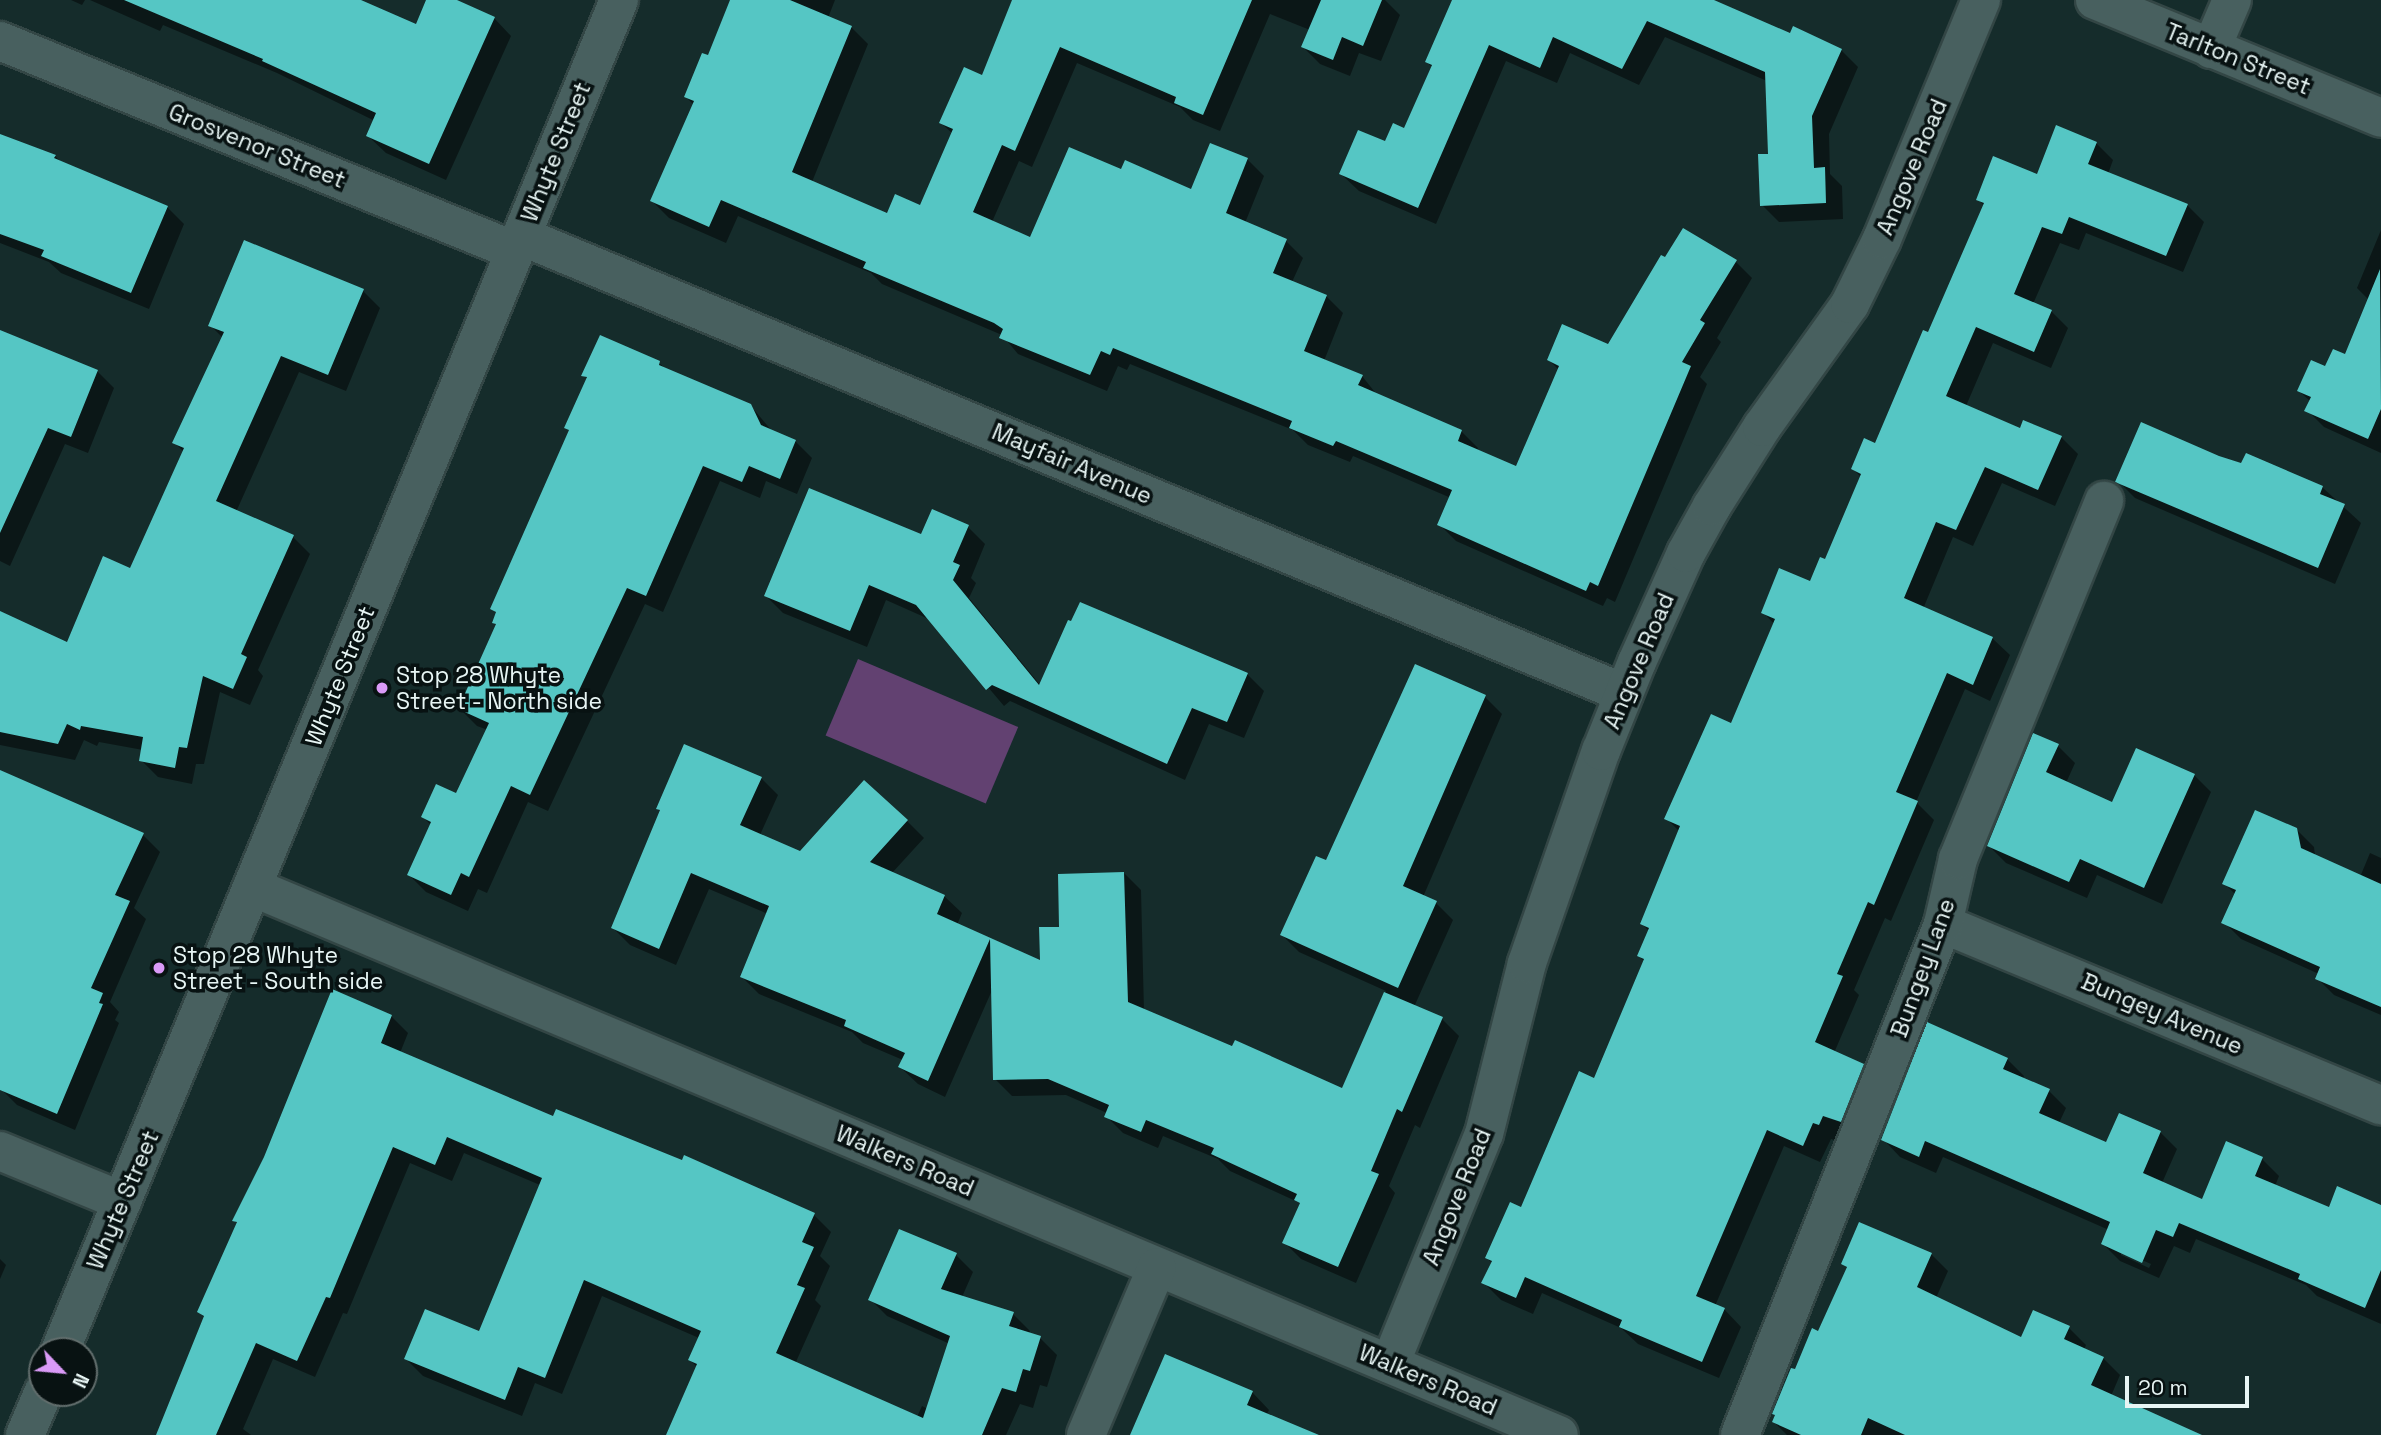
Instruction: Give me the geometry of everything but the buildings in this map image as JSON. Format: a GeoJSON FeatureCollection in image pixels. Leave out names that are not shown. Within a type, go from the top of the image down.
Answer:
{"type":"FeatureCollection","features":[{"type":"Feature","properties":{"kind":"street","name":"Whyte Street"},"geometry":{"type":"LineString","coordinates":[[66,1337],[619,0]]}},
{"type":"Feature","properties":{"kind":"street","name":"Angove Road"},"geometry":{"type":"LineString","coordinates":[[1390,1364],[1484,1134],[1527,963],[1624,693],[1686,553],[1712,506],[1762,427],[1850,304],[1882,239],[1981,0]]}},
{"type":"Feature","properties":{"kind":"street","name":"Tarlton Street"},"geometry":{"type":"LineString","coordinates":[[2095,0],[2381,118]]}},
{"type":"Feature","properties":{"kind":"street"},"geometry":{"type":"LineString","coordinates":[[2211,49],[2232,0]]}},
{"type":"Feature","properties":{"kind":"street","name":"Grosvenor Street"},"geometry":{"type":"LineString","coordinates":[[0,41],[518,244]]}},
{"type":"Feature","properties":{"kind":"street","name":"Mayfair Avenue"},"geometry":{"type":"LineString","coordinates":[[518,244],[1624,693]]}},
{"type":"Feature","properties":{"kind":"street","name":"Bungey Lane"},"geometry":{"type":"LineString","coordinates":[[1740,1435],[1943,924],[1958,859],[2105,501]]}},
{"type":"Feature","properties":{"kind":"street","name":"Walkers Road"},"geometry":{"type":"LineString","coordinates":[[252,887],[1559,1435]]}},
{"type":"Feature","properties":{"kind":"street","name":"Bungey Avenue"},"geometry":{"type":"LineString","coordinates":[[1943,924],[2381,1105]]}},
{"type":"Feature","properties":{"kind":"street"},"geometry":{"type":"LineString","coordinates":[[0,1151],[122,1201]]}},
{"type":"Feature","properties":{"kind":"street"},"geometry":{"type":"LineString","coordinates":[[1086,1435],[1157,1267]]}},
{"type":"Feature","properties":{"kind":"street"},"geometry":{"type":"LineString","coordinates":[[25,1435],[37,1407]]}},
{"type":"Feature","properties":{"kind":"shaded area"},"geometry":{"type":"Polygon","coordinates":[[[858,659],[1018,727],[986,803],[826,735],[858,659]]]}},
{"type":"Feature","properties":{"kind":"place","name":"Stop 28 Whyte Street - North side"},"geometry":{"type":"Point","coordinates":[382,688]}},
{"type":"Feature","properties":{"kind":"place","name":"Stop 28 Whyte Street - South side"},"geometry":{"type":"Point","coordinates":[159,968]}}]}
